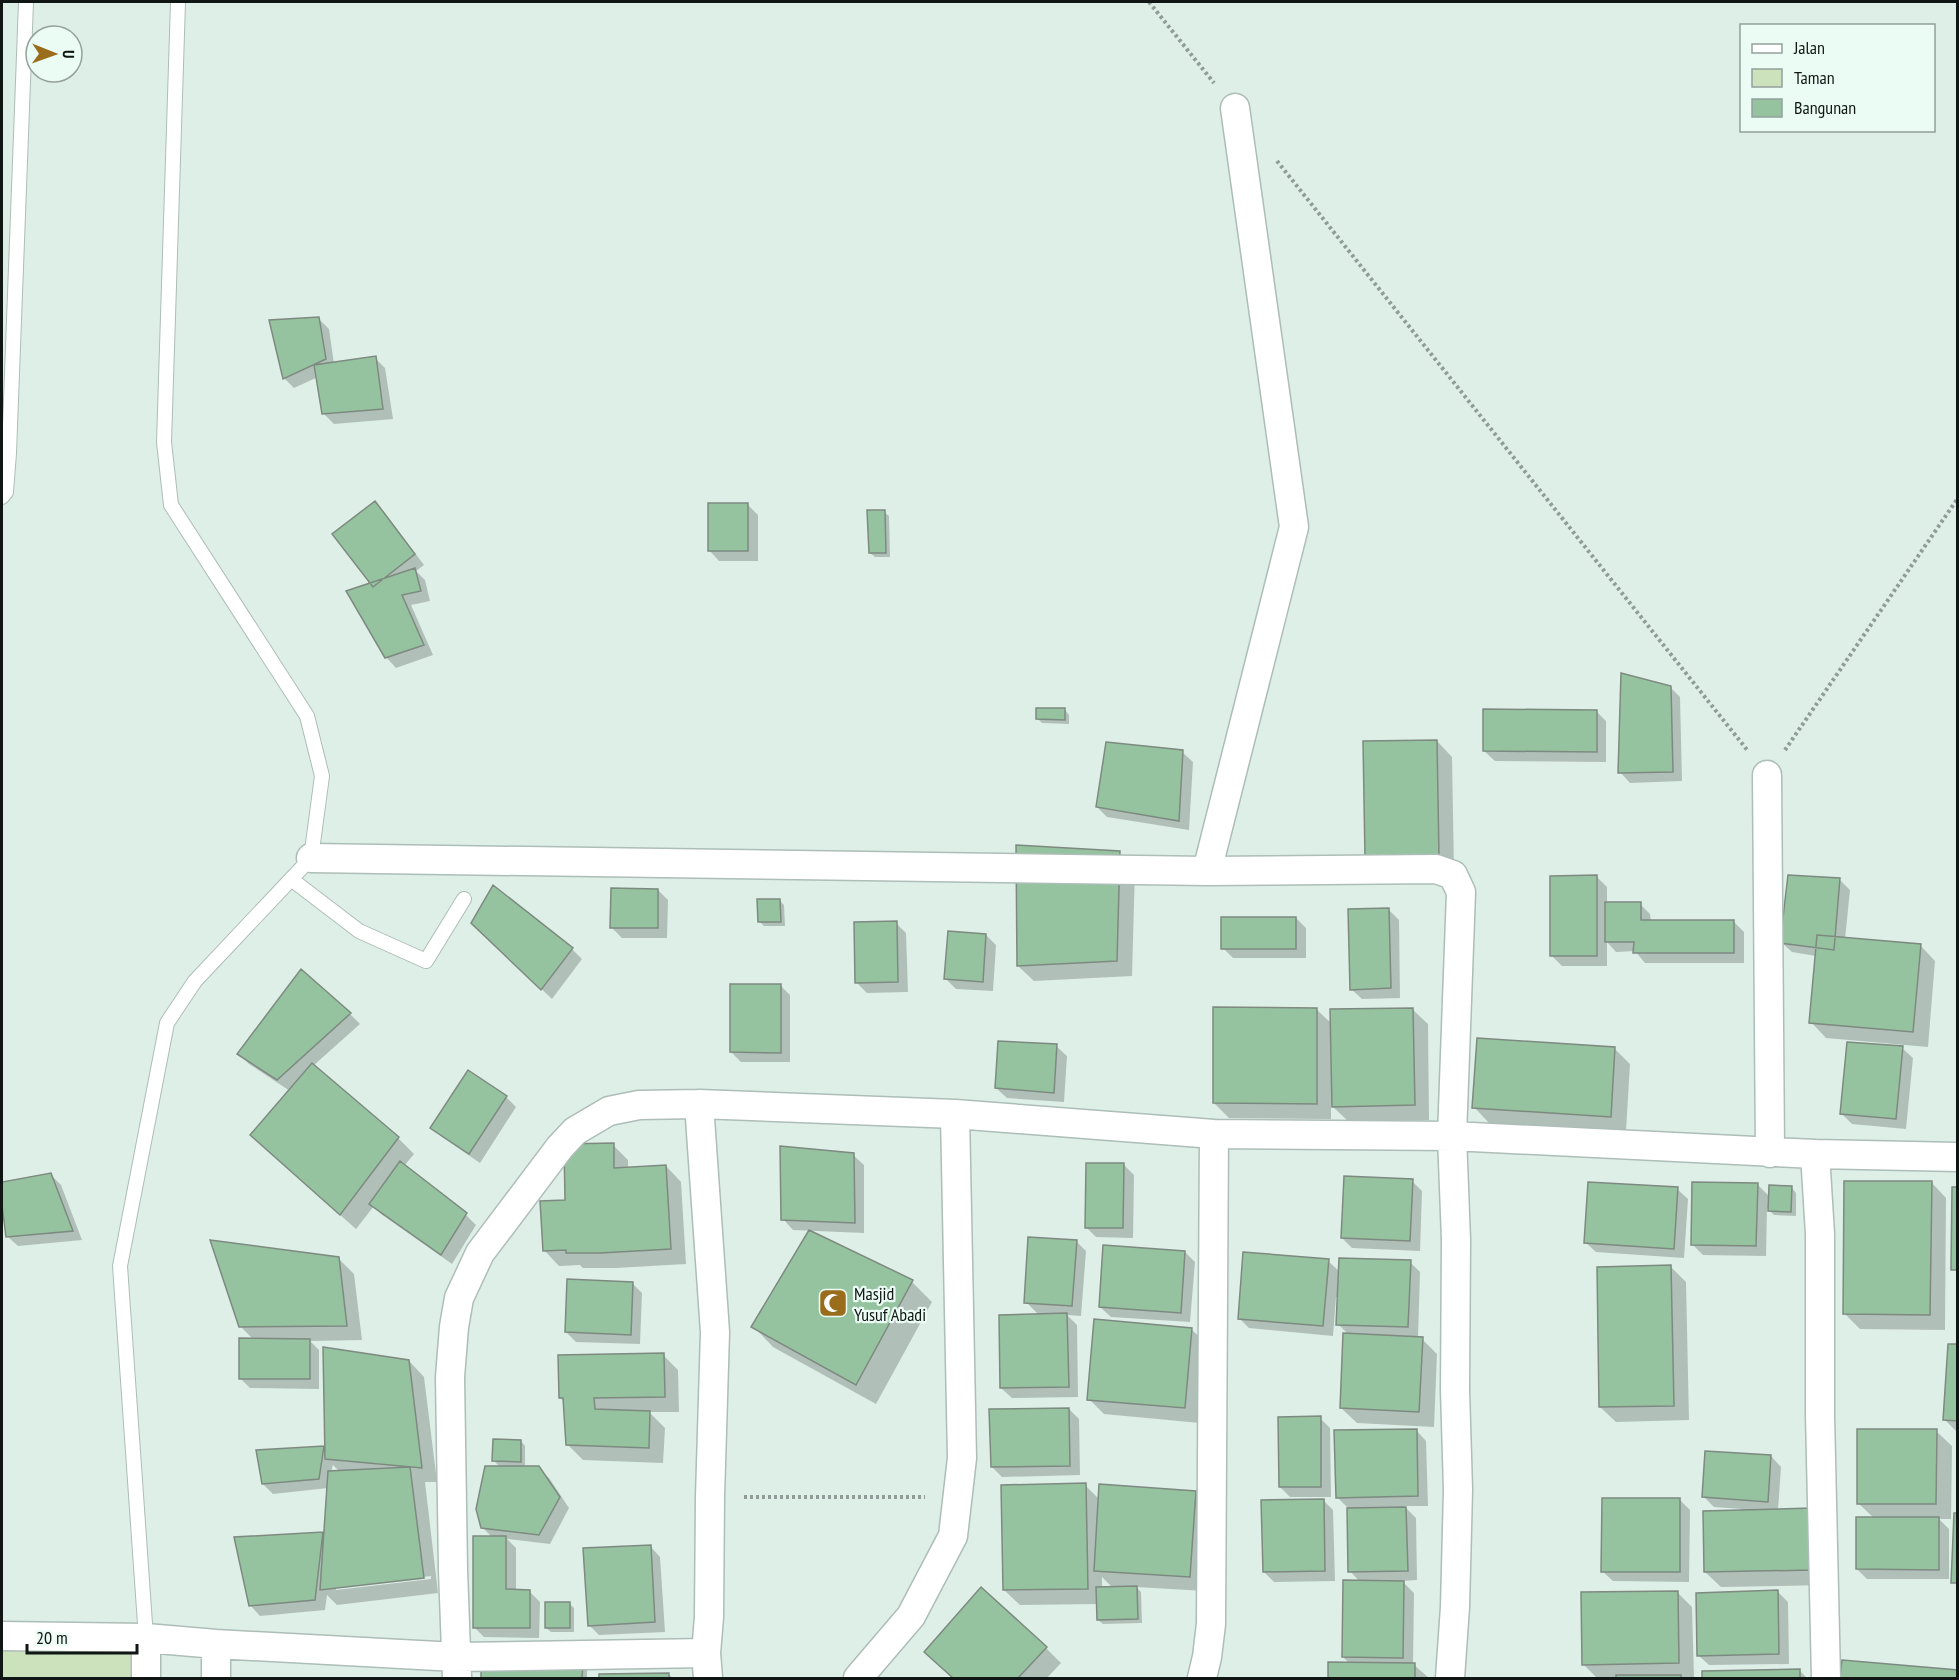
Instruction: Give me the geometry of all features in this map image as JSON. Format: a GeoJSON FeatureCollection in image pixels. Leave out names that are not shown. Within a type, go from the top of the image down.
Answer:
{"type":"FeatureCollection","features":[{"type":"Feature","properties":{"kind":"street"},"geometry":{"type":"LineString","coordinates":[[1207,871],[1294,527],[1235,108]]}},
{"type":"Feature","properties":{"kind":"street"},"geometry":{"type":"LineString","coordinates":[[1767,775],[1770,1153]]}},
{"type":"Feature","properties":{"kind":"street"},"geometry":{"type":"LineString","coordinates":[[311,858],[1207,871],[1436,869],[1453,875],[1461,892],[1452,1136],[1456,1240],[1455,1390],[1458,1490],[1455,1607],[1450,1678]]}},
{"type":"Feature","properties":{"kind":"street"},"geometry":{"type":"LineString","coordinates":[[2,1636],[146,1638],[456,1668],[559,1654],[707,1666],[715,1332],[699,1104]]}},
{"type":"Feature","properties":{"kind":"street"},"geometry":{"type":"LineString","coordinates":[[456,1668],[450,1377],[459,1299],[480,1253],[560,1147],[575,1131],[609,1111],[639,1105],[699,1104],[955,1114],[1214,1134],[1452,1136],[1770,1153],[1958,1156]]}},
{"type":"Feature","properties":{"kind":"street"},"geometry":{"type":"LineString","coordinates":[[858,1678],[911,1616],[941,1563],[953,1536],[962,1458],[955,1114]]}},
{"type":"Feature","properties":{"kind":"street"},"geometry":{"type":"LineString","coordinates":[[1202,1678],[1211,1624],[1214,1134]]}},
{"type":"Feature","properties":{"kind":"street"},"geometry":{"type":"LineString","coordinates":[[1815,1154],[1820,1234],[1820,1415],[1826,1678]]}},
{"type":"Feature","properties":{"kind":"street"},"geometry":{"type":"LineString","coordinates":[[146,1638],[146,1678]]}},
{"type":"Feature","properties":{"kind":"street"},"geometry":{"type":"LineString","coordinates":[[216,1644],[216,1678]]}},
{"type":"Feature","properties":{"kind":"lane"},"geometry":{"type":"LineString","coordinates":[[2,496],[6,492],[9,453],[26,2]]}},
{"type":"Feature","properties":{"kind":"lane"},"geometry":{"type":"LineString","coordinates":[[146,1638],[120,1266],[167,1023],[195,981],[311,858],[322,776],[307,716],[171,505],[164,442],[178,2]]}},
{"type":"Feature","properties":{"kind":"lane"},"geometry":{"type":"LineString","coordinates":[[291,879],[358,931],[426,961],[464,899]]}},
{"type":"Feature","properties":{"kind":"path"},"geometry":{"type":"LineString","coordinates":[[1149,2],[1235,108]]}},
{"type":"Feature","properties":{"kind":"path"},"geometry":{"type":"LineString","coordinates":[[1272,154],[1767,775],[1958,498]]}},
{"type":"Feature","properties":{"kind":"path"},"geometry":{"type":"LineString","coordinates":[[710,1497],[959,1498]]}},
{"type":"Feature","properties":{"kind":"green space"},"geometry":{"type":"Polygon","coordinates":[[[2,1637],[142,1642],[142,1678],[2,1678],[2,1637]]]}},
{"type":"Feature","properties":{"kind":"building"},"geometry":{"type":"Polygon","coordinates":[[[319,317],[326,359],[283,379],[269,320],[319,317]]]}},
{"type":"Feature","properties":{"kind":"building"},"geometry":{"type":"Polygon","coordinates":[[[376,356],[383,409],[322,414],[314,365],[376,356]]]}},
{"type":"Feature","properties":{"kind":"building"},"geometry":{"type":"Polygon","coordinates":[[[375,501],[415,554],[373,587],[332,534],[375,501]]]}},
{"type":"Feature","properties":{"kind":"building"},"geometry":{"type":"Polygon","coordinates":[[[708,503],[748,503],[748,551],[708,551],[708,503]]]}},
{"type":"Feature","properties":{"kind":"building"},"geometry":{"type":"Polygon","coordinates":[[[867,510],[885,510],[886,553],[869,553],[867,510]]]}},
{"type":"Feature","properties":{"kind":"building"},"geometry":{"type":"Polygon","coordinates":[[[415,568],[421,591],[402,595],[424,645],[385,658],[346,591],[415,568]]]}},
{"type":"Feature","properties":{"kind":"building"},"geometry":{"type":"Polygon","coordinates":[[[1621,673],[1671,686],[1673,772],[1618,773],[1621,673]]]}},
{"type":"Feature","properties":{"kind":"building"},"geometry":{"type":"Polygon","coordinates":[[[1036,708],[1065,708],[1065,720],[1036,719],[1036,708]]]}},
{"type":"Feature","properties":{"kind":"building"},"geometry":{"type":"Polygon","coordinates":[[[1483,709],[1597,710],[1597,752],[1483,751],[1483,709]]]}},
{"type":"Feature","properties":{"kind":"building"},"geometry":{"type":"Polygon","coordinates":[[[1437,740],[1439,856],[1365,857],[1363,741],[1437,740]]]}},
{"type":"Feature","properties":{"kind":"building"},"geometry":{"type":"Polygon","coordinates":[[[1106,742],[1183,750],[1179,821],[1096,807],[1106,742]]]}},
{"type":"Feature","properties":{"kind":"building"},"geometry":{"type":"Polygon","coordinates":[[[1016,845],[1120,851],[1117,961],[1017,966],[1016,845]]]}},
{"type":"Feature","properties":{"kind":"building"},"geometry":{"type":"Polygon","coordinates":[[[1597,875],[1597,956],[1550,956],[1550,876],[1597,875]]]}},
{"type":"Feature","properties":{"kind":"building"},"geometry":{"type":"Polygon","coordinates":[[[1788,875],[1840,878],[1834,950],[1780,943],[1788,875]]]}},
{"type":"Feature","properties":{"kind":"building"},"geometry":{"type":"Polygon","coordinates":[[[493,885],[573,948],[541,990],[471,923],[493,885]]]}},
{"type":"Feature","properties":{"kind":"building"},"geometry":{"type":"Polygon","coordinates":[[[611,888],[658,889],[658,928],[610,928],[611,888]]]}},
{"type":"Feature","properties":{"kind":"building"},"geometry":{"type":"Polygon","coordinates":[[[757,899],[780,899],[781,922],[758,922],[757,899]]]}},
{"type":"Feature","properties":{"kind":"building"},"geometry":{"type":"Polygon","coordinates":[[[1605,902],[1641,902],[1641,920],[1734,920],[1734,953],[1633,953],[1634,942],[1605,942],[1605,902]]]}},
{"type":"Feature","properties":{"kind":"building"},"geometry":{"type":"Polygon","coordinates":[[[1389,908],[1391,988],[1350,990],[1348,909],[1389,908]]]}},
{"type":"Feature","properties":{"kind":"building"},"geometry":{"type":"Polygon","coordinates":[[[1221,917],[1296,917],[1296,949],[1221,949],[1221,917]]]}},
{"type":"Feature","properties":{"kind":"building"},"geometry":{"type":"Polygon","coordinates":[[[897,921],[898,982],[855,983],[854,922],[897,921]]]}},
{"type":"Feature","properties":{"kind":"building"},"geometry":{"type":"Polygon","coordinates":[[[948,931],[986,934],[983,982],[944,979],[948,931]]]}},
{"type":"Feature","properties":{"kind":"building"},"geometry":{"type":"Polygon","coordinates":[[[1817,935],[1921,944],[1913,1032],[1809,1023],[1817,935]]]}},
{"type":"Feature","properties":{"kind":"building"},"geometry":{"type":"Polygon","coordinates":[[[301,969],[351,1013],[277,1080],[237,1054],[301,969]]]}},
{"type":"Feature","properties":{"kind":"building"},"geometry":{"type":"Polygon","coordinates":[[[730,984],[781,984],[781,1053],[730,1052],[730,984]]]}},
{"type":"Feature","properties":{"kind":"building"},"geometry":{"type":"Polygon","coordinates":[[[1213,1007],[1317,1008],[1317,1104],[1213,1103],[1213,1007]]]}},
{"type":"Feature","properties":{"kind":"building"},"geometry":{"type":"Polygon","coordinates":[[[1413,1008],[1415,1105],[1332,1107],[1330,1009],[1413,1008]]]}},
{"type":"Feature","properties":{"kind":"building"},"geometry":{"type":"Polygon","coordinates":[[[1477,1038],[1615,1047],[1611,1117],[1472,1108],[1477,1038]]]}},
{"type":"Feature","properties":{"kind":"building"},"geometry":{"type":"Polygon","coordinates":[[[998,1041],[1057,1044],[1054,1093],[995,1088],[998,1041]]]}},
{"type":"Feature","properties":{"kind":"building"},"geometry":{"type":"Polygon","coordinates":[[[1847,1042],[1903,1046],[1896,1119],[1840,1114],[1847,1042]]]}},
{"type":"Feature","properties":{"kind":"building"},"geometry":{"type":"Polygon","coordinates":[[[312,1063],[399,1137],[340,1215],[250,1135],[312,1063]]]}},
{"type":"Feature","properties":{"kind":"building"},"geometry":{"type":"Polygon","coordinates":[[[468,1070],[507,1096],[469,1154],[430,1128],[468,1070]]]}},
{"type":"Feature","properties":{"kind":"building"},"geometry":{"type":"Polygon","coordinates":[[[614,1143],[614,1168],[666,1165],[671,1249],[600,1253],[566,1253],[566,1250],[543,1251],[540,1201],[565,1200],[564,1144],[614,1143]]]}},
{"type":"Feature","properties":{"kind":"building"},"geometry":{"type":"Polygon","coordinates":[[[780,1146],[854,1153],[855,1223],[781,1220],[780,1146]]]}},
{"type":"Feature","properties":{"kind":"building"},"geometry":{"type":"Polygon","coordinates":[[[400,1161],[467,1213],[441,1255],[369,1204],[400,1161]]]}},
{"type":"Feature","properties":{"kind":"building"},"geometry":{"type":"Polygon","coordinates":[[[1086,1163],[1124,1163],[1123,1228],[1085,1228],[1086,1163]]]}},
{"type":"Feature","properties":{"kind":"building"},"geometry":{"type":"Polygon","coordinates":[[[51,1173],[73,1231],[6,1237],[2,1182],[51,1173]]]}},
{"type":"Feature","properties":{"kind":"building"},"geometry":{"type":"Polygon","coordinates":[[[1344,1176],[1413,1179],[1410,1241],[1341,1238],[1344,1176]]]}},
{"type":"Feature","properties":{"kind":"building"},"geometry":{"type":"Polygon","coordinates":[[[1844,1181],[1932,1181],[1930,1315],[1843,1314],[1844,1181]]]}},
{"type":"Feature","properties":{"kind":"building"},"geometry":{"type":"Polygon","coordinates":[[[1588,1182],[1678,1187],[1674,1249],[1584,1243],[1588,1182]]]}},
{"type":"Feature","properties":{"kind":"building"},"geometry":{"type":"Polygon","coordinates":[[[1692,1182],[1758,1183],[1756,1246],[1691,1245],[1692,1182]]]}},
{"type":"Feature","properties":{"kind":"building"},"geometry":{"type":"Polygon","coordinates":[[[1769,1185],[1792,1186],[1791,1212],[1768,1211],[1769,1185]]]}},
{"type":"Feature","properties":{"kind":"building"},"geometry":{"type":"Polygon","coordinates":[[[1952,1187],[1958,1187],[1958,1270],[1951,1270],[1952,1187]]]}},
{"type":"Feature","properties":{"kind":"building","name":"Masjid Yusuf Abadi"},"geometry":{"type":"Polygon","coordinates":[[[809,1230],[913,1280],[856,1385],[751,1327],[809,1230]]]}},
{"type":"Feature","properties":{"kind":"building"},"geometry":{"type":"Polygon","coordinates":[[[1028,1237],[1077,1240],[1072,1306],[1024,1303],[1028,1237]]]}},
{"type":"Feature","properties":{"kind":"building"},"geometry":{"type":"Polygon","coordinates":[[[210,1240],[339,1257],[347,1326],[239,1327],[210,1240]]]}},
{"type":"Feature","properties":{"kind":"building"},"geometry":{"type":"Polygon","coordinates":[[[1103,1245],[1185,1251],[1181,1313],[1099,1307],[1103,1245]]]}},
{"type":"Feature","properties":{"kind":"building"},"geometry":{"type":"Polygon","coordinates":[[[1243,1252],[1329,1259],[1323,1326],[1238,1319],[1243,1252]]]}},
{"type":"Feature","properties":{"kind":"building"},"geometry":{"type":"Polygon","coordinates":[[[1339,1258],[1411,1260],[1408,1327],[1336,1325],[1339,1258]]]}},
{"type":"Feature","properties":{"kind":"building"},"geometry":{"type":"Polygon","coordinates":[[[1671,1265],[1674,1406],[1599,1407],[1597,1267],[1671,1265]]]}},
{"type":"Feature","properties":{"kind":"building"},"geometry":{"type":"Polygon","coordinates":[[[567,1279],[633,1282],[631,1335],[565,1332],[567,1279]]]}},
{"type":"Feature","properties":{"kind":"building"},"geometry":{"type":"Polygon","coordinates":[[[1067,1313],[1069,1387],[1000,1388],[999,1315],[1067,1313]]]}},
{"type":"Feature","properties":{"kind":"building"},"geometry":{"type":"Polygon","coordinates":[[[1094,1319],[1192,1328],[1185,1408],[1087,1400],[1094,1319]]]}},
{"type":"Feature","properties":{"kind":"building"},"geometry":{"type":"Polygon","coordinates":[[[1343,1333],[1423,1337],[1419,1412],[1340,1408],[1343,1333]]]}},
{"type":"Feature","properties":{"kind":"building"},"geometry":{"type":"Polygon","coordinates":[[[239,1338],[310,1339],[310,1379],[239,1379],[239,1338]]]}},
{"type":"Feature","properties":{"kind":"building"},"geometry":{"type":"Polygon","coordinates":[[[1948,1344],[1958,1344],[1958,1421],[1943,1420],[1948,1344]]]}},
{"type":"Feature","properties":{"kind":"building"},"geometry":{"type":"Polygon","coordinates":[[[323,1347],[409,1360],[422,1468],[325,1459],[323,1347]]]}},
{"type":"Feature","properties":{"kind":"building"},"geometry":{"type":"Polygon","coordinates":[[[664,1353],[665,1397],[594,1398],[595,1409],[650,1411],[649,1448],[566,1445],[563,1398],[559,1398],[558,1355],[664,1353]]]}},
{"type":"Feature","properties":{"kind":"building"},"geometry":{"type":"Polygon","coordinates":[[[1069,1408],[1070,1466],[991,1467],[989,1409],[1069,1408]]]}},
{"type":"Feature","properties":{"kind":"building"},"geometry":{"type":"Polygon","coordinates":[[[1321,1416],[1321,1487],[1279,1487],[1278,1417],[1321,1416]]]}},
{"type":"Feature","properties":{"kind":"building"},"geometry":{"type":"Polygon","coordinates":[[[1417,1429],[1418,1496],[1336,1498],[1334,1430],[1417,1429]]]}},
{"type":"Feature","properties":{"kind":"building"},"geometry":{"type":"Polygon","coordinates":[[[1857,1429],[1937,1429],[1936,1504],[1857,1504],[1857,1429]]]}},
{"type":"Feature","properties":{"kind":"building"},"geometry":{"type":"Polygon","coordinates":[[[493,1439],[521,1440],[521,1462],[492,1461],[493,1439]]]}},
{"type":"Feature","properties":{"kind":"building"},"geometry":{"type":"Polygon","coordinates":[[[324,1446],[319,1479],[262,1484],[256,1450],[324,1446]]]}},
{"type":"Feature","properties":{"kind":"building"},"geometry":{"type":"Polygon","coordinates":[[[1705,1451],[1771,1455],[1768,1502],[1702,1497],[1705,1451]]]}},
{"type":"Feature","properties":{"kind":"building"},"geometry":{"type":"Polygon","coordinates":[[[485,1466],[539,1466],[560,1497],[539,1535],[481,1528],[476,1509],[485,1466]]]}},
{"type":"Feature","properties":{"kind":"building"},"geometry":{"type":"Polygon","coordinates":[[[410,1467],[424,1578],[320,1590],[328,1471],[410,1467]]]}},
{"type":"Feature","properties":{"kind":"building"},"geometry":{"type":"Polygon","coordinates":[[[1086,1483],[1088,1589],[1003,1590],[1001,1485],[1086,1483]]]}},
{"type":"Feature","properties":{"kind":"building"},"geometry":{"type":"Polygon","coordinates":[[[1099,1484],[1196,1491],[1190,1577],[1094,1571],[1099,1484]]]}},
{"type":"Feature","properties":{"kind":"building"},"geometry":{"type":"Polygon","coordinates":[[[1602,1498],[1680,1498],[1680,1572],[1601,1572],[1602,1498]]]}},
{"type":"Feature","properties":{"kind":"building"},"geometry":{"type":"Polygon","coordinates":[[[1324,1499],[1325,1571],[1263,1572],[1261,1500],[1324,1499]]]}},
{"type":"Feature","properties":{"kind":"building"},"geometry":{"type":"Polygon","coordinates":[[[1406,1507],[1408,1571],[1348,1572],[1347,1508],[1406,1507]]]}},
{"type":"Feature","properties":{"kind":"building"},"geometry":{"type":"Polygon","coordinates":[[[1812,1508],[1813,1570],[1704,1572],[1703,1511],[1812,1508]]]}},
{"type":"Feature","properties":{"kind":"building"},"geometry":{"type":"Polygon","coordinates":[[[1954,1513],[1958,1513],[1958,1583],[1951,1583],[1954,1513]]]}},
{"type":"Feature","properties":{"kind":"building"},"geometry":{"type":"Polygon","coordinates":[[[1856,1517],[1939,1517],[1939,1570],[1856,1569],[1856,1517]]]}},
{"type":"Feature","properties":{"kind":"building"},"geometry":{"type":"Polygon","coordinates":[[[323,1532],[315,1600],[249,1606],[234,1537],[323,1532]]]}},
{"type":"Feature","properties":{"kind":"building"},"geometry":{"type":"Polygon","coordinates":[[[473,1536],[506,1536],[506,1589],[530,1590],[530,1628],[473,1628],[473,1536]]]}},
{"type":"Feature","properties":{"kind":"building"},"geometry":{"type":"Polygon","coordinates":[[[651,1545],[655,1622],[588,1626],[583,1548],[651,1545]]]}},
{"type":"Feature","properties":{"kind":"building"},"geometry":{"type":"Polygon","coordinates":[[[1343,1580],[1404,1581],[1403,1658],[1342,1657],[1343,1580]]]}},
{"type":"Feature","properties":{"kind":"building"},"geometry":{"type":"Polygon","coordinates":[[[1137,1586],[1138,1619],[1097,1620],[1096,1587],[1137,1586]]]}},
{"type":"Feature","properties":{"kind":"building"},"geometry":{"type":"Polygon","coordinates":[[[981,1587],[1047,1647],[1018,1678],[953,1678],[924,1652],[981,1587]]]}},
{"type":"Feature","properties":{"kind":"building"},"geometry":{"type":"Polygon","coordinates":[[[1778,1590],[1779,1654],[1697,1656],[1696,1593],[1778,1590]]]}},
{"type":"Feature","properties":{"kind":"building"},"geometry":{"type":"Polygon","coordinates":[[[1678,1591],[1679,1663],[1582,1665],[1581,1592],[1678,1591]]]}},
{"type":"Feature","properties":{"kind":"building"},"geometry":{"type":"Polygon","coordinates":[[[545,1602],[570,1602],[570,1628],[545,1628],[545,1602]]]}},
{"type":"Feature","properties":{"kind":"building"},"geometry":{"type":"Polygon","coordinates":[[[1842,1660],[1958,1670],[1958,1678],[1840,1678],[1842,1660]]]}},
{"type":"Feature","properties":{"kind":"building"},"geometry":{"type":"Polygon","coordinates":[[[1328,1662],[1415,1663],[1415,1678],[1328,1678],[1328,1662]]]}},
{"type":"Feature","properties":{"kind":"building"},"geometry":{"type":"Polygon","coordinates":[[[583,1663],[582,1678],[481,1678],[481,1665],[583,1663]]]}},
{"type":"Feature","properties":{"kind":"building"},"geometry":{"type":"Polygon","coordinates":[[[1800,1669],[1800,1678],[1702,1678],[1702,1671],[1800,1669]]]}},
{"type":"Feature","properties":{"kind":"building"},"geometry":{"type":"Polygon","coordinates":[[[669,1673],[669,1678],[599,1678],[599,1674],[669,1673]]]}},
{"type":"Feature","properties":{"kind":"building"},"geometry":{"type":"Polygon","coordinates":[[[1616,1675],[1681,1675],[1681,1678],[1616,1678],[1616,1675]]]}},
{"type":"Feature","properties":{"kind":"place","name":"Masjid Yusuf Abadi"},"geometry":{"type":"Point","coordinates":[833,1303]}}]}
